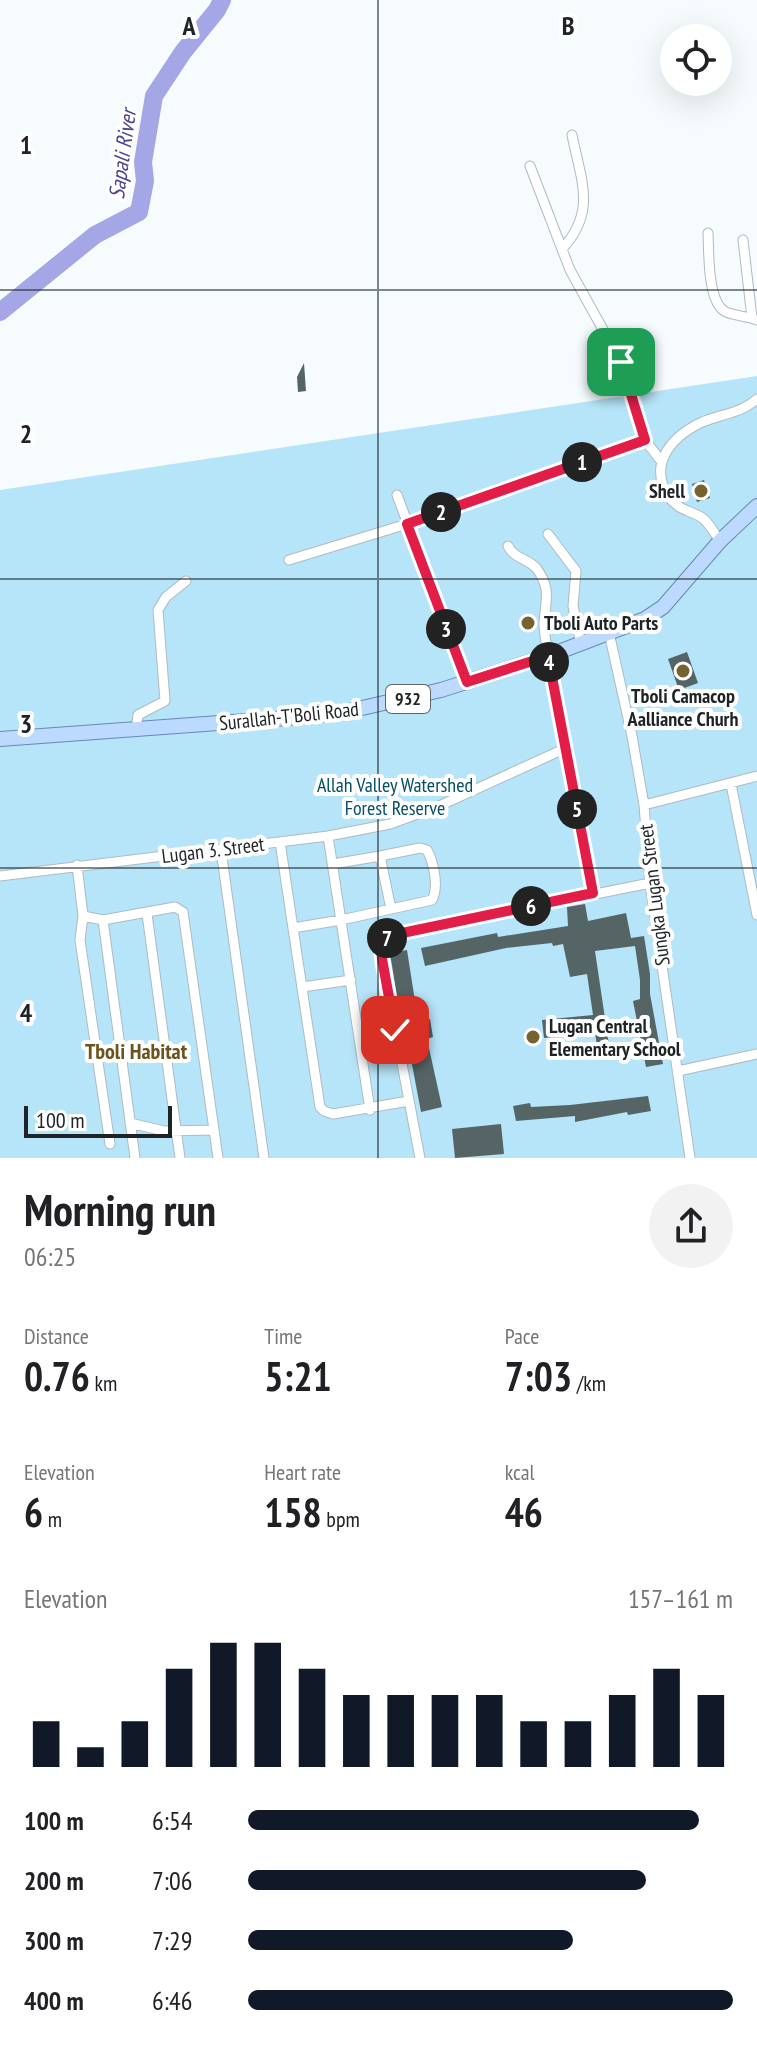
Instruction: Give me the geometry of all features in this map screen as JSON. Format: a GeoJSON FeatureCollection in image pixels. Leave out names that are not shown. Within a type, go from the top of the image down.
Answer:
{"type":"FeatureCollection","features":[{"type":"Feature","properties":{"kind":"main road","name":"Surallah-T'Boli Road"},"geometry":{"type":"LineString","coordinates":[[0,739],[340,713],[467,682],[548,656],[645,619],[663,607],[720,541],[757,506]]}},
{"type":"Feature","properties":{"kind":"street"},"geometry":{"type":"LineString","coordinates":[[562,249],[573,237],[584,212],[572,135]]}},
{"type":"Feature","properties":{"kind":"street"},"geometry":{"type":"LineString","coordinates":[[530,166],[582,294],[621,362],[645,440],[661,461]]}},
{"type":"Feature","properties":{"kind":"street"},"geometry":{"type":"LineString","coordinates":[[708,233],[710,277],[715,299],[726,312],[755,319],[743,240]]}},
{"type":"Feature","properties":{"kind":"street"},"geometry":{"type":"LineString","coordinates":[[720,541],[702,517],[683,510],[669,497],[662,479],[661,461],[672,441],[688,430],[739,412],[757,399]]}},
{"type":"Feature","properties":{"kind":"street"},"geometry":{"type":"LineString","coordinates":[[289,560],[407,524],[645,440]]}},
{"type":"Feature","properties":{"kind":"street"},"geometry":{"type":"LineString","coordinates":[[397,495],[467,682]]}},
{"type":"Feature","properties":{"kind":"street"},"geometry":{"type":"LineString","coordinates":[[548,534],[576,571],[573,606],[581,644]]}},
{"type":"Feature","properties":{"kind":"street"},"geometry":{"type":"LineString","coordinates":[[508,546],[516,557],[533,565],[545,588],[548,602],[544,627],[548,656],[593,893]]}},
{"type":"Feature","properties":{"kind":"street"},"geometry":{"type":"LineString","coordinates":[[136,730],[138,715],[165,701],[158,610],[166,597],[186,581]]}},
{"type":"Feature","properties":{"kind":"street","name":"Sungka Lugan Street"},"geometry":{"type":"LineString","coordinates":[[609,633],[644,805],[650,883],[690,1158]]}},
{"type":"Feature","properties":{"kind":"street","name":"Lugan 3. Street"},"geometry":{"type":"LineString","coordinates":[[0,876],[328,836],[390,824],[424,812],[566,748]]}},
{"type":"Feature","properties":{"kind":"street"},"geometry":{"type":"LineString","coordinates":[[644,805],[757,776]]}},
{"type":"Feature","properties":{"kind":"street"},"geometry":{"type":"LineString","coordinates":[[731,784],[757,915]]}},
{"type":"Feature","properties":{"kind":"street"},"geometry":{"type":"LineString","coordinates":[[328,836],[370,1110]]}},
{"type":"Feature","properties":{"kind":"street"},"geometry":{"type":"LineString","coordinates":[[280,842],[320,1107],[333,1114],[409,1101]]}},
{"type":"Feature","properties":{"kind":"street"},"geometry":{"type":"LineString","coordinates":[[293,928],[432,900],[434,897],[436,888],[427,850],[420,848],[333,864]]}},
{"type":"Feature","properties":{"kind":"street"},"geometry":{"type":"LineString","coordinates":[[221,850],[264,1158]]}},
{"type":"Feature","properties":{"kind":"street"},"geometry":{"type":"LineString","coordinates":[[380,856],[391,909]]}},
{"type":"Feature","properties":{"kind":"street"},"geometry":{"type":"LineString","coordinates":[[77,865],[83,916],[80,940],[110,1144]]}},
{"type":"Feature","properties":{"kind":"street"},"geometry":{"type":"LineString","coordinates":[[420,1158],[382,959],[381,949],[388,936],[650,883]]}},
{"type":"Feature","properties":{"kind":"street"},"geometry":{"type":"LineString","coordinates":[[83,916],[103,920],[175,907],[181,909],[185,917],[218,1158]]}},
{"type":"Feature","properties":{"kind":"street"},"geometry":{"type":"LineString","coordinates":[[147,914],[180,1158]]}},
{"type":"Feature","properties":{"kind":"street"},"geometry":{"type":"LineString","coordinates":[[103,920],[135,1158]]}},
{"type":"Feature","properties":{"kind":"street"},"geometry":{"type":"LineString","coordinates":[[302,987],[351,980]]}},
{"type":"Feature","properties":{"kind":"street"},"geometry":{"type":"LineString","coordinates":[[678,1071],[757,1054]]}},
{"type":"Feature","properties":{"kind":"street"},"geometry":{"type":"LineString","coordinates":[[130,1123],[177,1132],[214,1130]]}},
{"type":"Feature","properties":{"kind":"green space","name":"Allah Valley Watershed Forest Reserve"},"geometry":{"type":"Polygon","coordinates":[[[757,376],[757,1158],[0,1158],[0,490],[757,376]]]}},
{"type":"Feature","properties":{"kind":"building"},"geometry":{"type":"Polygon","coordinates":[[[304,363],[306,391],[298,392],[297,377],[304,363]]]}},
{"type":"Feature","properties":{"kind":"building","name":"Shell"},"geometry":{"type":"Polygon","coordinates":[[[704,480],[710,498],[697,502],[692,484],[704,480]]]}},
{"type":"Feature","properties":{"kind":"building","name":"Tboli Camacop Aalliance Churh"},"geometry":{"type":"Polygon","coordinates":[[[687,652],[698,683],[679,690],[668,659],[687,652]]]}},
{"type":"Feature","properties":{"kind":"building"},"geometry":{"type":"Polygon","coordinates":[[[585,904],[588,921],[626,913],[631,938],[644,936],[650,994],[663,1064],[646,1067],[633,1001],[640,999],[635,946],[595,951],[610,1052],[598,1053],[595,1032],[544,1038],[542,1020],[593,1015],[587,974],[570,977],[563,944],[506,948],[425,966],[421,948],[497,933],[498,937],[568,926],[567,907],[585,904]]]}},
{"type":"Feature","properties":{"kind":"building"},"geometry":{"type":"Polygon","coordinates":[[[407,950],[415,1001],[398,1003],[390,953],[407,950]]]}},
{"type":"Feature","properties":{"kind":"building"},"geometry":{"type":"Polygon","coordinates":[[[430,1019],[433,1037],[427,1039],[442,1107],[421,1112],[407,1038],[418,1035],[416,1022],[430,1019]]]}},
{"type":"Feature","properties":{"kind":"building"},"geometry":{"type":"Polygon","coordinates":[[[648,1096],[651,1111],[628,1115],[627,1112],[575,1122],[575,1116],[516,1121],[513,1106],[530,1103],[531,1107],[570,1105],[648,1096]]]}},
{"type":"Feature","properties":{"kind":"building"},"geometry":{"type":"Polygon","coordinates":[[[501,1124],[504,1154],[455,1158],[452,1129],[501,1124]]]}},
{"type":"Feature","properties":{"kind":"waterway","name":"Sapali River"},"geometry":{"type":"LineString","coordinates":[[0,312],[95,235],[139,212],[145,181],[143,162],[154,96],[222,0]]}},
{"type":"Feature","properties":{"kind":"place","name":"Shell"},"geometry":{"type":"Point","coordinates":[701,491]}},
{"type":"Feature","properties":{"kind":"place","name":"Tboli Auto Parts"},"geometry":{"type":"Point","coordinates":[528,623]}},
{"type":"Feature","properties":{"kind":"place","name":"Tboli Camacop Aalliance Churh"},"geometry":{"type":"Point","coordinates":[683,671]}},
{"type":"Feature","properties":{"kind":"place","name":"Lugan Central Elementary School"},"geometry":{"type":"Point","coordinates":[533,1037]}},
{"type":"Feature","properties":{"kind":"district","name":"Tboli Habitat"},"geometry":{"type":"Point","coordinates":[136,1051]}},
{"type":"Feature","properties":{"kind":"route"},"geometry":{"type":"LineString","coordinates":[[395,1030],[381,949],[388,936],[593,893],[548,656],[467,682],[407,524],[645,440],[621,362]]}}]}
